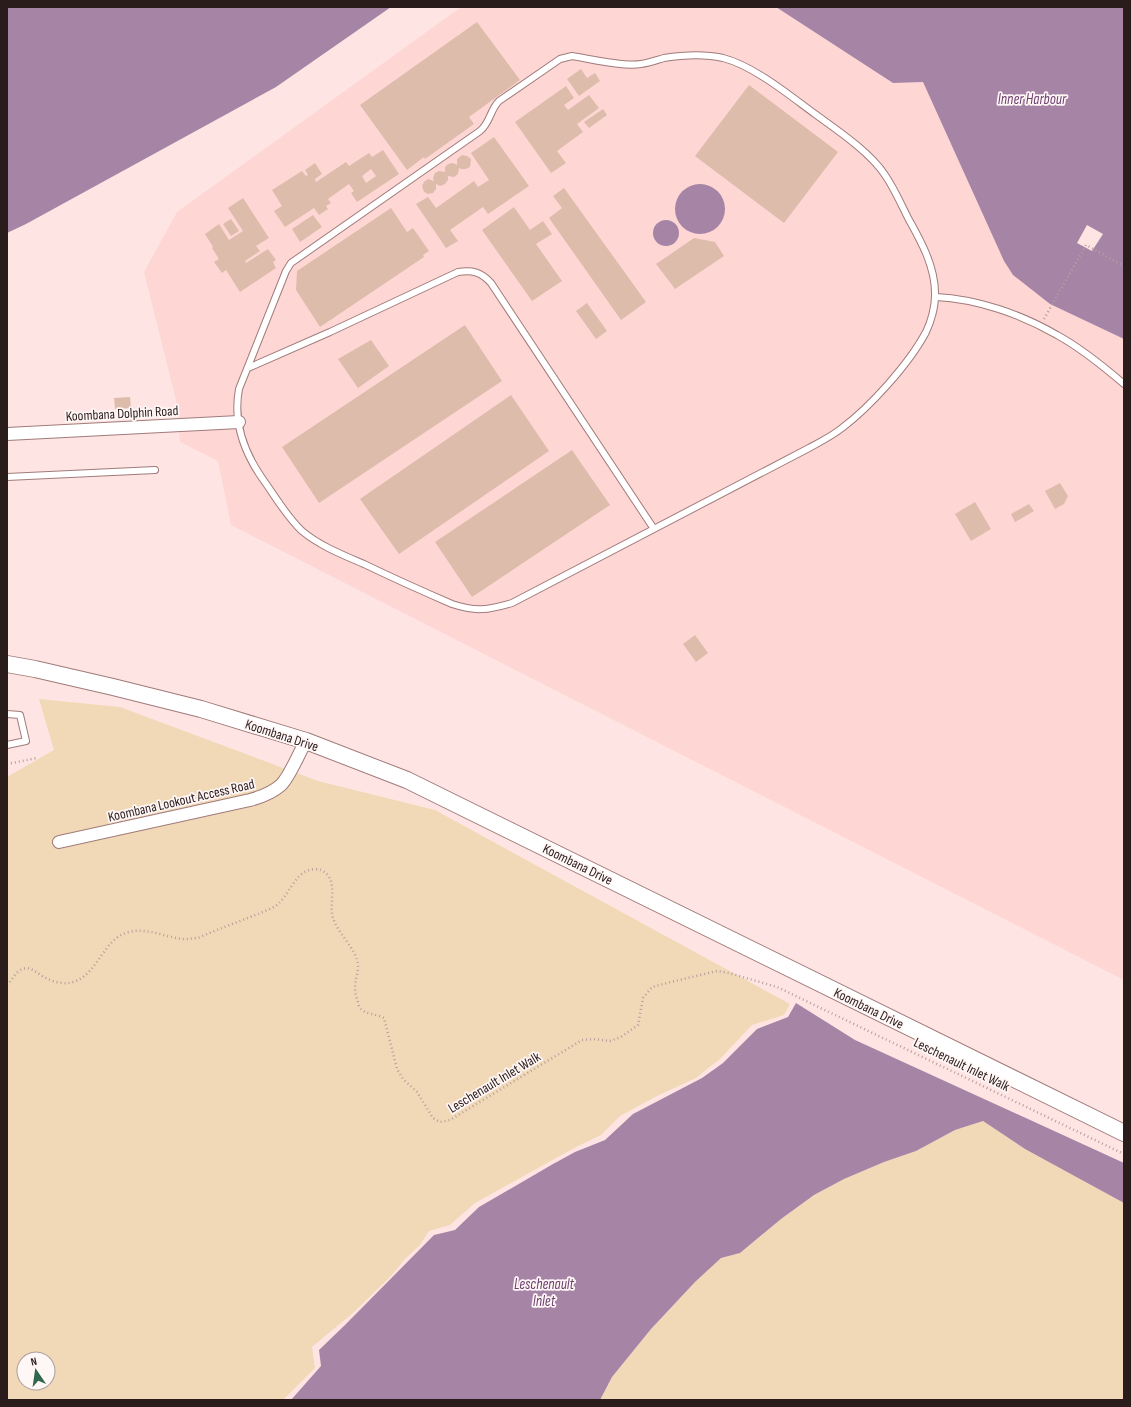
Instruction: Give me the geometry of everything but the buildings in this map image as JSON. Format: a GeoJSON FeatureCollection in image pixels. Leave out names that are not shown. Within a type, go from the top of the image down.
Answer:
{"type":"FeatureCollection","features":[{"type":"Feature","properties":{"kind":"main road","name":"Koombana Drive"},"geometry":{"type":"LineString","coordinates":[[7,664],[106,685],[201,709],[306,742],[407,780],[1124,1133]]}},
{"type":"Feature","properties":{"kind":"street","name":"Koombana Dolphin Road"},"geometry":{"type":"LineString","coordinates":[[7,434],[239,422]]}},
{"type":"Feature","properties":{"kind":"street","name":"Koombana Lookout Access Road"},"geometry":{"type":"LineString","coordinates":[[59,842],[262,797],[281,785],[286,779],[306,742]]}},
{"type":"Feature","properties":{"kind":"lane"},"geometry":{"type":"LineString","coordinates":[[572,56],[630,65],[665,58],[704,56],[723,58],[741,65],[759,75],[840,131],[868,155],[885,174],[919,238],[928,259],[935,283],[936,297],[933,312],[926,331],[914,350],[867,408],[841,429],[809,448],[512,603],[488,609],[467,609],[452,604],[325,546],[303,532],[290,519],[252,461],[243,442],[239,422],[237,410],[239,389],[286,271],[291,263],[480,131],[485,127],[494,106],[499,101],[560,59],[572,56]]}},
{"type":"Feature","properties":{"kind":"lane"},"geometry":{"type":"LineString","coordinates":[[248,368],[330,332],[458,272],[474,271],[480,273],[491,283],[654,529]]}},
{"type":"Feature","properties":{"kind":"lane"},"geometry":{"type":"LineString","coordinates":[[936,297],[969,300],[995,308],[1035,324],[1057,335],[1087,354],[1124,384]]}},
{"type":"Feature","properties":{"kind":"lane"},"geometry":{"type":"LineString","coordinates":[[7,477],[155,470]]}},
{"type":"Feature","properties":{"kind":"lane"},"geometry":{"type":"LineString","coordinates":[[7,714],[20,715],[26,741],[7,745]]}},
{"type":"Feature","properties":{"kind":"path"},"geometry":{"type":"LineString","coordinates":[[1047,314],[1086,245],[1124,266]]}},
{"type":"Feature","properties":{"kind":"path"},"geometry":{"type":"LineString","coordinates":[[7,764],[37,758]]}},
{"type":"Feature","properties":{"kind":"path","name":"Leschenault Inlet Walk"},"geometry":{"type":"LineString","coordinates":[[7,985],[19,971],[25,968],[62,984],[73,982],[84,977],[116,938],[128,932],[142,931],[160,933],[185,939],[198,938],[276,906],[287,894],[298,876],[309,870],[318,869],[325,872],[331,880],[333,916],[340,933],[355,955],[357,961],[358,968],[354,985],[354,993],[360,1008],[367,1013],[378,1014],[384,1018],[397,1069],[403,1079],[417,1092],[433,1118],[440,1122],[450,1120],[582,1040],[592,1039],[610,1041],[621,1037],[638,1025],[643,998],[652,987],[717,971],[777,987],[1124,1154]]}},
{"type":"Feature","properties":{"kind":"shaded area"},"geometry":{"type":"Polygon","coordinates":[[[461,7],[776,7],[893,83],[923,82],[1004,261],[1050,304],[1124,339],[1124,980],[231,525],[218,461],[180,442],[177,404],[144,272],[177,212],[461,7]]]}},
{"type":"Feature","properties":{"kind":"shaded area"},"geometry":{"type":"Polygon","coordinates":[[[39,699],[120,707],[318,781],[435,810],[790,1004],[784,1015],[752,1025],[720,1059],[696,1078],[657,1096],[620,1116],[601,1135],[576,1147],[475,1203],[450,1225],[429,1231],[420,1245],[405,1259],[391,1276],[354,1312],[312,1347],[315,1368],[283,1400],[7,1400],[7,777],[54,750],[39,699]]]}},
{"type":"Feature","properties":{"kind":"shaded area"},"geometry":{"type":"Polygon","coordinates":[[[983,1121],[1025,1149],[1124,1203],[1124,1400],[600,1400],[612,1377],[651,1329],[695,1282],[721,1258],[740,1253],[781,1219],[814,1195],[844,1179],[884,1162],[916,1151],[955,1130],[983,1121]]]}},
{"type":"Feature","properties":{"kind":"water"},"geometry":{"type":"Polygon","coordinates":[[[7,7],[391,7],[276,87],[7,233],[7,7]]]}},
{"type":"Feature","properties":{"kind":"water","name":"Inner Harbour"},"geometry":{"type":"Polygon","coordinates":[[[776,7],[1124,7],[1124,339],[1050,304],[1013,275],[1004,261],[923,82],[893,83],[776,7]]]}},
{"type":"Feature","properties":{"kind":"water"},"geometry":{"type":"Polygon","coordinates":[[[695,184],[705,184],[718,191],[725,204],[725,214],[718,227],[705,234],[695,234],[686,230],[679,223],[675,214],[675,204],[679,195],[686,188],[695,184]]]}},
{"type":"Feature","properties":{"kind":"water"},"geometry":{"type":"Polygon","coordinates":[[[666,220],[675,224],[679,233],[675,242],[666,246],[657,242],[653,233],[657,224],[666,220]]]}},
{"type":"Feature","properties":{"kind":"water","name":"Leschenault Inlet"},"geometry":{"type":"Polygon","coordinates":[[[796,1003],[855,1040],[1124,1163],[1124,1203],[1025,1149],[983,1121],[955,1130],[916,1151],[884,1162],[844,1179],[814,1195],[781,1219],[740,1253],[721,1258],[695,1282],[651,1329],[612,1377],[600,1400],[291,1400],[321,1366],[319,1350],[434,1235],[455,1230],[479,1207],[575,1152],[605,1140],[633,1114],[702,1078],[723,1063],[757,1029],[788,1017],[796,1003]]]}},
{"type":"Feature","properties":{"kind":"pier"},"geometry":{"type":"Polygon","coordinates":[[[1087,225],[1103,234],[1092,251],[1077,243],[1087,225]]]}}]}
